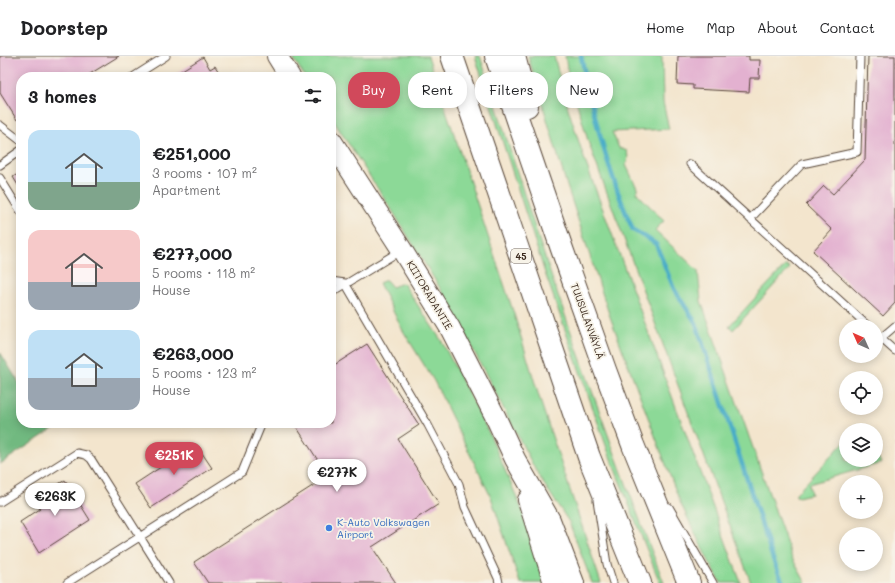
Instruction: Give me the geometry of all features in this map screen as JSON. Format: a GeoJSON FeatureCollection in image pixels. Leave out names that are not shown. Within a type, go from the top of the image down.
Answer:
{"type":"FeatureCollection","features":[{"type":"Feature","properties":{"kind":"highway","name":"45"},"geometry":{"type":"LineString","coordinates":[[452,56],[589,457],[640,583]]}},
{"type":"Feature","properties":{"kind":"highway","name":"TUUSULANVÄYLÄ"},"geometry":{"type":"LineString","coordinates":[[496,56],[562,249],[633,445],[689,583]]}},
{"type":"Feature","properties":{"kind":"highway"},"geometry":{"type":"LineString","coordinates":[[514,56],[562,249]]}},
{"type":"Feature","properties":{"kind":"main road"},"geometry":{"type":"LineString","coordinates":[[277,56],[287,72]]}},
{"type":"Feature","properties":{"kind":"main road","name":"KIITORADANTIE"},"geometry":{"type":"LineString","coordinates":[[336,148],[450,328],[515,458],[550,520],[574,583]]}},
{"type":"Feature","properties":{"kind":"main road","name":"KIITORADANTIE"},"geometry":{"type":"LineString","coordinates":[[515,458],[554,583]]}},
{"type":"Feature","properties":{"kind":"lane"},"geometry":{"type":"LineString","coordinates":[[141,72],[166,56]]}},
{"type":"Feature","properties":{"kind":"lane"},"geometry":{"type":"LineString","coordinates":[[750,219],[802,164],[856,152],[860,56]]}},
{"type":"Feature","properties":{"kind":"lane"},"geometry":{"type":"LineString","coordinates":[[0,125],[16,137]]}},
{"type":"Feature","properties":{"kind":"lane"},"geometry":{"type":"LineString","coordinates":[[0,165],[16,154]]}},
{"type":"Feature","properties":{"kind":"lane"},"geometry":{"type":"LineString","coordinates":[[690,164],[860,319]]}},
{"type":"Feature","properties":{"kind":"lane"},"geometry":{"type":"LineString","coordinates":[[0,178],[16,204]]}},
{"type":"Feature","properties":{"kind":"lane"},"geometry":{"type":"LineString","coordinates":[[336,289],[402,250]]}},
{"type":"Feature","properties":{"kind":"lane"},"geometry":{"type":"LineString","coordinates":[[336,282],[345,283]]}},
{"type":"Feature","properties":{"kind":"lane"},"geometry":{"type":"LineString","coordinates":[[345,283],[428,425],[460,484],[465,507],[499,583]]}},
{"type":"Feature","properties":{"kind":"lane"},"geometry":{"type":"LineString","coordinates":[[883,334],[895,326]]}},
{"type":"Feature","properties":{"kind":"lane"},"geometry":{"type":"LineString","coordinates":[[883,340],[895,351]]}},
{"type":"Feature","properties":{"kind":"lane"},"geometry":{"type":"LineString","coordinates":[[67,583],[242,472],[260,428]]}},
{"type":"Feature","properties":{"kind":"lane"},"geometry":{"type":"LineString","coordinates":[[633,445],[661,494]]}},
{"type":"Feature","properties":{"kind":"lane"},"geometry":{"type":"LineString","coordinates":[[0,502],[77,453],[86,455],[91,459],[169,583]]}},
{"type":"Feature","properties":{"kind":"lane"},"geometry":{"type":"LineString","coordinates":[[589,457],[607,564],[613,583]]}},
{"type":"Feature","properties":{"kind":"lane"},"geometry":{"type":"LineString","coordinates":[[665,500],[713,583]]}},
{"type":"Feature","properties":{"kind":"green space"},"geometry":{"type":"Polygon","coordinates":[[[292,56],[428,56],[433,72],[408,72],[408,108],[445,108],[601,583],[592,583],[569,522],[538,475],[449,303],[395,215],[336,125],[336,72],[302,72],[292,56]]]}},
{"type":"Feature","properties":{"kind":"green space"},"geometry":{"type":"Polygon","coordinates":[[[475,56],[480,56],[485,72],[480,72],[475,56]]]}},
{"type":"Feature","properties":{"kind":"green space"},"geometry":{"type":"Polygon","coordinates":[[[528,56],[554,56],[558,72],[556,72],[556,108],[568,108],[585,161],[741,583],[721,583],[680,502],[609,314],[567,186],[544,108],[548,108],[548,72],[533,72],[528,56]]]}},
{"type":"Feature","properties":{"kind":"green space"},"geometry":{"type":"Polygon","coordinates":[[[565,56],[662,56],[663,102],[669,129],[612,132],[619,148],[627,151],[628,158],[626,165],[637,188],[637,193],[664,221],[655,230],[698,271],[701,301],[792,558],[806,583],[751,583],[589,144],[578,108],[613,108],[613,72],[568,72],[565,56]]]}},
{"type":"Feature","properties":{"kind":"green space"},"geometry":{"type":"Polygon","coordinates":[[[492,108],[497,108],[532,220],[555,286],[616,456],[664,583],[660,583],[609,454],[544,270],[492,108]]]}},
{"type":"Feature","properties":{"kind":"green space"},"geometry":{"type":"Polygon","coordinates":[[[786,265],[790,268],[733,330],[729,326],[786,265]]]}},
{"type":"Feature","properties":{"kind":"green space"},"geometry":{"type":"Polygon","coordinates":[[[386,280],[392,287],[403,283],[441,340],[490,435],[526,519],[545,583],[520,583],[491,497],[434,381],[402,329],[379,283],[386,280]]]}},
{"type":"Feature","properties":{"kind":"green space"},"geometry":{"type":"Polygon","coordinates":[[[0,352],[16,378],[16,428],[54,428],[0,464],[0,352]]]}},
{"type":"Feature","properties":{"kind":"green space"},"geometry":{"type":"Polygon","coordinates":[[[839,448],[839,467],[867,467],[809,484],[811,494],[798,497],[796,494],[839,448]]]}},
{"type":"Feature","properties":{"kind":"building"},"geometry":{"type":"Polygon","coordinates":[[[0,56],[119,56],[93,72],[16,72],[16,118],[0,93],[0,56]]]}},
{"type":"Feature","properties":{"kind":"building"},"geometry":{"type":"Polygon","coordinates":[[[678,56],[749,56],[749,60],[760,60],[759,78],[750,78],[749,92],[693,89],[693,85],[677,84],[678,56]]]}},
{"type":"Feature","properties":{"kind":"building"},"geometry":{"type":"Polygon","coordinates":[[[868,56],[895,56],[895,303],[883,316],[813,251],[832,230],[806,205],[824,186],[833,194],[865,160],[868,56]]]}},
{"type":"Feature","properties":{"kind":"building"},"geometry":{"type":"Polygon","coordinates":[[[203,57],[210,69],[215,66],[219,72],[179,72],[203,57]]]}},
{"type":"Feature","properties":{"kind":"building"},"geometry":{"type":"Polygon","coordinates":[[[16,175],[16,182],[13,177],[16,175]]]}},
{"type":"Feature","properties":{"kind":"building"},"geometry":{"type":"Polygon","coordinates":[[[367,344],[419,425],[398,439],[439,504],[372,547],[396,583],[208,583],[194,562],[328,476],[297,428],[336,428],[336,364],[367,344]]]}},
{"type":"Feature","properties":{"kind":"building"},"geometry":{"type":"Polygon","coordinates":[[[196,444],[212,468],[151,508],[135,484],[196,444]]]}},
{"type":"Feature","properties":{"kind":"building"},"geometry":{"type":"Polygon","coordinates":[[[65,480],[90,520],[39,553],[20,522],[40,509],[34,500],[65,480]]]}},
{"type":"Feature","properties":{"kind":"waterway"},"geometry":{"type":"LineString","coordinates":[[581,56],[602,144],[624,209],[633,230],[656,244],[674,289],[696,323],[773,559],[783,583]]}},
{"type":"Feature","properties":{"kind":"place","name":"K-Auto Volkswagen Airport"},"geometry":{"type":"Point","coordinates":[329,528]}}]}
